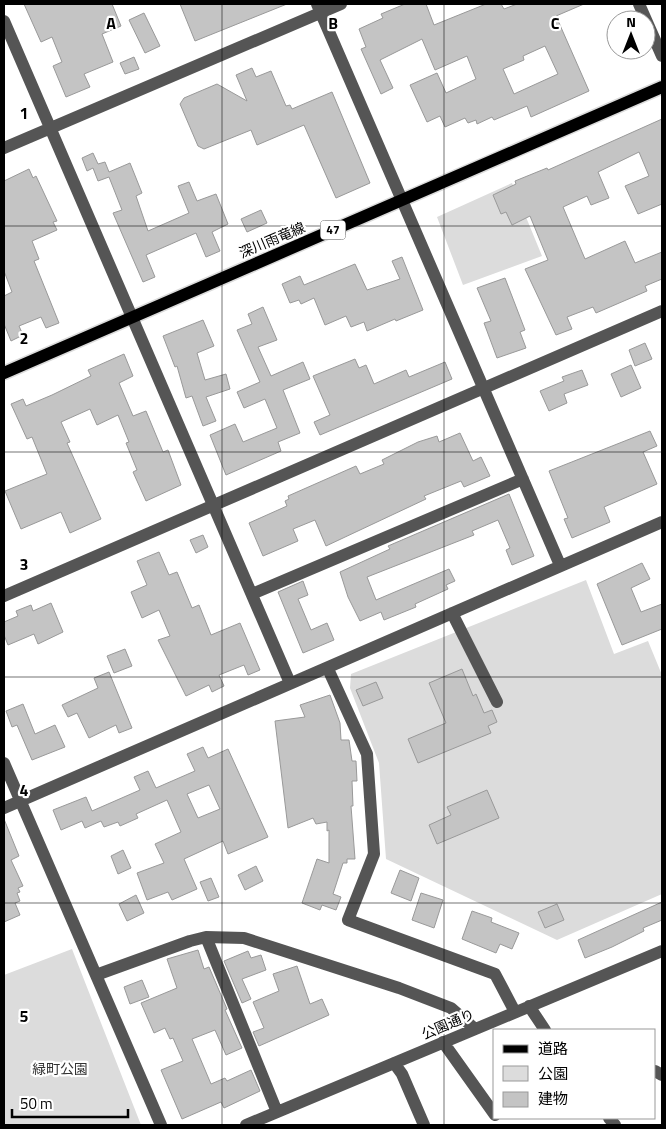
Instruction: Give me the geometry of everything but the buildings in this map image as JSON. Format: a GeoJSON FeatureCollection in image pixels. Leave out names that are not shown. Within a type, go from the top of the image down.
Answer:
{"type":"FeatureCollection","features":[{"type":"Feature","properties":{"kind":"main road","name":"深川雨竜線"},"geometry":{"type":"LineString","coordinates":[[4,372],[662,87]]}},
{"type":"Feature","properties":{"kind":"street"},"geometry":{"type":"LineString","coordinates":[[4,148],[319,8],[341,4]]}},
{"type":"Feature","properties":{"kind":"street"},"geometry":{"type":"LineString","coordinates":[[639,4],[662,56]]}},
{"type":"Feature","properties":{"kind":"street"},"geometry":{"type":"LineString","coordinates":[[319,8],[404,200],[560,565]]}},
{"type":"Feature","properties":{"kind":"street"},"geometry":{"type":"LineString","coordinates":[[4,21],[290,683]]}},
{"type":"Feature","properties":{"kind":"street"},"geometry":{"type":"LineString","coordinates":[[4,596],[662,311]]}},
{"type":"Feature","properties":{"kind":"street"},"geometry":{"type":"LineString","coordinates":[[252,594],[524,479]]}},
{"type":"Feature","properties":{"kind":"street"},"geometry":{"type":"LineString","coordinates":[[4,808],[290,683],[328,669],[560,565],[662,522]]}},
{"type":"Feature","properties":{"kind":"street"},"geometry":{"type":"LineString","coordinates":[[452,613],[497,702]]}},
{"type":"Feature","properties":{"kind":"street"},"geometry":{"type":"LineString","coordinates":[[328,669],[367,754],[374,854],[348,920],[495,974],[515,1012]]}},
{"type":"Feature","properties":{"kind":"street"},"geometry":{"type":"LineString","coordinates":[[4,763],[161,1125]]}},
{"type":"Feature","properties":{"kind":"street"},"geometry":{"type":"LineString","coordinates":[[96,975],[190,940],[206,937],[244,938],[399,988],[451,1008],[475,1029]]}},
{"type":"Feature","properties":{"kind":"street"},"geometry":{"type":"LineString","coordinates":[[206,937],[278,1112]]}},
{"type":"Feature","properties":{"kind":"street","name":"公園通り"},"geometry":{"type":"LineString","coordinates":[[246,1125],[662,951]]}},
{"type":"Feature","properties":{"kind":"street"},"geometry":{"type":"LineString","coordinates":[[529,1006],[545,1029]]}},
{"type":"Feature","properties":{"kind":"street"},"geometry":{"type":"LineString","coordinates":[[443,1042],[493,1112]]}},
{"type":"Feature","properties":{"kind":"street"},"geometry":{"type":"LineString","coordinates":[[394,1063],[402,1074],[424,1125]]}},
{"type":"Feature","properties":{"kind":"green space"},"geometry":{"type":"Polygon","coordinates":[[[512,183],[542,256],[463,285],[437,217],[512,183]]]}},
{"type":"Feature","properties":{"kind":"green space"},"geometry":{"type":"Polygon","coordinates":[[[586,580],[614,654],[648,641],[662,675],[662,894],[557,940],[386,859],[379,763],[350,688],[351,674],[586,580]]]}},
{"type":"Feature","properties":{"kind":"green space","name":"緑町公園"},"geometry":{"type":"Polygon","coordinates":[[[72,949],[141,1125],[4,1125],[4,975],[72,949]]]}}]}
